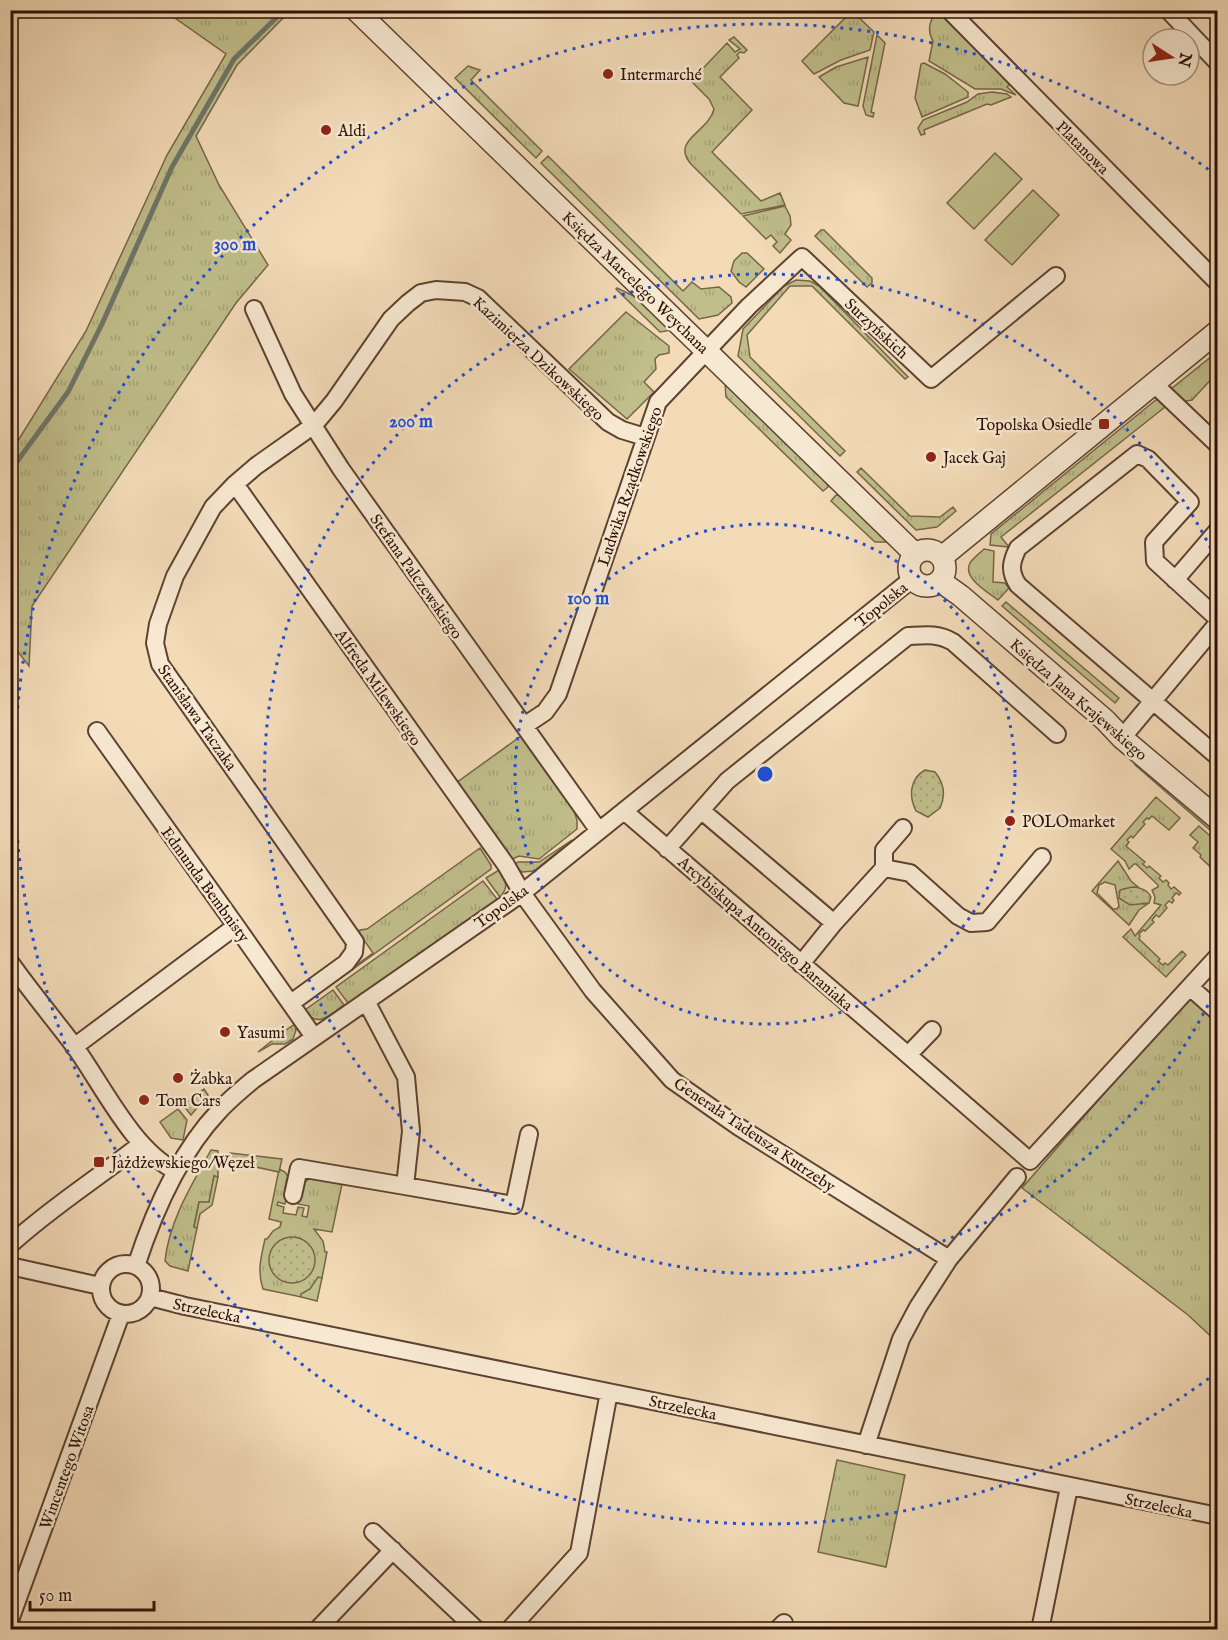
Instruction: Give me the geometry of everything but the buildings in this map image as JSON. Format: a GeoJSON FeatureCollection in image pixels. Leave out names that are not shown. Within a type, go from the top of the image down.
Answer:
{"type":"FeatureCollection","features":[{"type":"Feature","properties":{"kind":"street","name":"Księdza Marcelego Weychana"},"geometry":{"type":"LineString","coordinates":[[356,10],[915,554]]}},
{"type":"Feature","properties":{"kind":"street","name":"Platanowa"},"geometry":{"type":"LineString","coordinates":[[949,10],[1218,283]]}},
{"type":"Feature","properties":{"kind":"street"},"geometry":{"type":"LineString","coordinates":[[1168,10],[1218,63]]}},
{"type":"Feature","properties":{"kind":"street","name":"Surzyńskich"},"geometry":{"type":"LineString","coordinates":[[706,350],[802,257],[931,379],[1056,276]]}},
{"type":"Feature","properties":{"kind":"street","name":"Kazimierza Dzikowskiego"},"geometry":{"type":"LineString","coordinates":[[314,424],[334,401],[391,320],[408,303],[421,293],[452,290],[478,298],[609,422],[622,430],[645,437]]}},
{"type":"Feature","properties":{"kind":"street","name":"Stefana Palczewskiego"},"geometry":{"type":"LineString","coordinates":[[254,309],[293,394],[342,469],[599,831]]}},
{"type":"Feature","properties":{"kind":"street"},"geometry":{"type":"LineString","coordinates":[[942,557],[1218,332]]}},
{"type":"Feature","properties":{"kind":"street","name":"Ludwika Rządkowskiego"},"geometry":{"type":"LineString","coordinates":[[524,726],[545,712],[558,694],[658,402],[706,350]]}},
{"type":"Feature","properties":{"kind":"street"},"geometry":{"type":"LineString","coordinates":[[1153,383],[1218,445]]}},
{"type":"Feature","properties":{"kind":"street","name":"Stanisława Taczaka"},"geometry":{"type":"LineString","coordinates":[[291,1003],[346,963],[354,951],[355,942],[160,664],[155,643],[158,624],[176,576],[213,507],[235,484],[314,424]]}},
{"type":"Feature","properties":{"kind":"street"},"geometry":{"type":"LineString","coordinates":[[1122,738],[1152,701],[1218,621],[1155,561],[1154,542],[1190,502],[1148,459],[1137,454],[1018,548],[1012,561],[1011,574],[1018,585],[1152,701],[1218,757]]}},
{"type":"Feature","properties":{"kind":"street","name":"Alfreda Milewskiego"},"geometry":{"type":"LineString","coordinates":[[235,484],[506,865],[522,893]]}},
{"type":"Feature","properties":{"kind":"street"},"geometry":{"type":"LineString","coordinates":[[1175,580],[1218,530]]}},
{"type":"Feature","properties":{"kind":"street"},"geometry":{"type":"LineString","coordinates":[[929,549],[942,557],[945,569],[940,580],[934,585],[918,584],[912,579],[909,566],[915,554],[929,549]]}},
{"type":"Feature","properties":{"kind":"street","name":"Topolska"},"geometry":{"type":"LineString","coordinates":[[136,1266],[176,1171],[218,1112],[253,1080],[522,893],[693,753],[912,579]]}},
{"type":"Feature","properties":{"kind":"street","name":"Księdza Jana Krajewskiego"},"geometry":{"type":"LineString","coordinates":[[940,580],[1218,819]]}},
{"type":"Feature","properties":{"kind":"street"},"geometry":{"type":"LineString","coordinates":[[667,849],[727,781],[908,636],[944,636],[1057,734]]}},
{"type":"Feature","properties":{"kind":"street","name":"Edmunda Bembnisty"},"geometry":{"type":"LineString","coordinates":[[97,731],[314,1037]]}},
{"type":"Feature","properties":{"kind":"street","name":"Arcybiskupa Antoniego Baraniaka"},"geometry":{"type":"LineString","coordinates":[[624,811],[1030,1161],[1190,987]]}},
{"type":"Feature","properties":{"kind":"street"},"geometry":{"type":"LineString","coordinates":[[702,811],[834,923]]}},
{"type":"Feature","properties":{"kind":"street"},"geometry":{"type":"LineString","coordinates":[[801,964],[834,923],[884,868],[884,850],[903,828]]}},
{"type":"Feature","properties":{"kind":"street"},"geometry":{"type":"LineString","coordinates":[[884,868],[910,873],[958,916],[970,923],[987,922],[1042,857]]}},
{"type":"Feature","properties":{"kind":"street","name":"Generała Tadeusza Kutrzeby"},"geometry":{"type":"LineString","coordinates":[[522,893],[593,991],[672,1080],[739,1127],[949,1259]]}},
{"type":"Feature","properties":{"kind":"street"},"geometry":{"type":"LineString","coordinates":[[74,1047],[237,926]]}},
{"type":"Feature","properties":{"kind":"street"},"geometry":{"type":"LineString","coordinates":[[1218,956],[1190,987],[1218,1012]]}},
{"type":"Feature","properties":{"kind":"street"},"geometry":{"type":"LineString","coordinates":[[10,962],[74,1047],[141,1144],[166,1167],[176,1171]]}},
{"type":"Feature","properties":{"kind":"street"},"geometry":{"type":"LineString","coordinates":[[366,1002],[406,1077],[411,1131],[405,1186]]}},
{"type":"Feature","properties":{"kind":"street"},"geometry":{"type":"LineString","coordinates":[[908,1055],[933,1030]]}},
{"type":"Feature","properties":{"kind":"street"},"geometry":{"type":"LineString","coordinates":[[293,1195],[299,1167],[514,1205],[529,1134]]}},
{"type":"Feature","properties":{"kind":"street"},"geometry":{"type":"LineString","coordinates":[[10,1245],[33,1224],[141,1144]]}},
{"type":"Feature","properties":{"kind":"street"},"geometry":{"type":"LineString","coordinates":[[866,1445],[901,1339],[918,1307],[949,1259],[1017,1177]]}},
{"type":"Feature","properties":{"kind":"street"},"geometry":{"type":"LineString","coordinates":[[128,1263],[136,1266],[147,1275],[151,1290],[150,1297],[141,1309],[121,1314],[107,1307],[100,1294],[102,1278],[113,1266],[128,1263]]}},
{"type":"Feature","properties":{"kind":"street"},"geometry":{"type":"LineString","coordinates":[[10,1266],[100,1286]]}},
{"type":"Feature","properties":{"kind":"street","name":"Strzelecka"},"geometry":{"type":"LineString","coordinates":[[150,1297],[1218,1516]]}},
{"type":"Feature","properties":{"kind":"street","name":"Wincentego Witosa"},"geometry":{"type":"LineString","coordinates":[[10,1620],[121,1314]]}},
{"type":"Feature","properties":{"kind":"street"},"geometry":{"type":"LineString","coordinates":[[509,1629],[579,1553],[609,1392]]}},
{"type":"Feature","properties":{"kind":"street"},"geometry":{"type":"LineString","coordinates":[[1040,1629],[1069,1487]]}},
{"type":"Feature","properties":{"kind":"street"},"geometry":{"type":"LineString","coordinates":[[373,1532],[477,1629]]}},
{"type":"Feature","properties":{"kind":"street"},"geometry":{"type":"LineString","coordinates":[[317,1629],[393,1550]]}},
{"type":"Feature","properties":{"kind":"green space"},"geometry":{"type":"Polygon","coordinates":[[[165,11],[290,11],[237,65],[196,136],[219,185],[268,265],[236,303],[32,606],[29,666],[11,643],[11,452],[86,331],[167,155],[226,54],[165,11]]]}},
{"type":"Feature","properties":{"kind":"green space"},"geometry":{"type":"Polygon","coordinates":[[[852,11],[874,32],[870,50],[841,60],[814,74],[802,61],[852,11]]]}},
{"type":"Feature","properties":{"kind":"green space"},"geometry":{"type":"Polygon","coordinates":[[[938,11],[1010,84],[1007,87],[1016,95],[1001,89],[975,89],[929,61],[933,41],[930,25],[938,11]]]}},
{"type":"Feature","properties":{"kind":"green space"},"geometry":{"type":"Polygon","coordinates":[[[877,35],[885,43],[871,112],[874,113],[873,117],[866,115],[863,106],[877,35]]]}},
{"type":"Feature","properties":{"kind":"green space"},"geometry":{"type":"Polygon","coordinates":[[[734,37],[747,50],[737,55],[739,58],[720,77],[752,110],[712,152],[761,201],[780,193],[785,205],[741,214],[691,164],[685,149],[688,142],[711,117],[714,109],[709,99],[691,81],[727,43],[735,52],[740,49],[729,40],[734,37]]]}},
{"type":"Feature","properties":{"kind":"green space"},"geometry":{"type":"Polygon","coordinates":[[[868,57],[858,106],[844,103],[819,77],[836,67],[868,57]]]}},
{"type":"Feature","properties":{"kind":"green space"},"geometry":{"type":"Polygon","coordinates":[[[924,63],[945,74],[968,92],[968,97],[922,117],[915,98],[921,64],[924,63]]]}},
{"type":"Feature","properties":{"kind":"green space"},"geometry":{"type":"Polygon","coordinates":[[[468,66],[480,70],[471,80],[542,151],[536,158],[455,78],[468,66]]]}},
{"type":"Feature","properties":{"kind":"green space"},"geometry":{"type":"Polygon","coordinates":[[[992,92],[1007,94],[1011,97],[991,105],[987,104],[924,130],[925,134],[921,135],[918,128],[923,120],[967,102],[978,94],[992,92]]]}},
{"type":"Feature","properties":{"kind":"green space"},"geometry":{"type":"Polygon","coordinates":[[[995,153],[1022,179],[974,229],[947,203],[995,153]]]}},
{"type":"Feature","properties":{"kind":"green space"},"geometry":{"type":"Polygon","coordinates":[[[548,156],[683,291],[692,282],[701,289],[719,287],[731,297],[732,303],[718,315],[699,319],[541,163],[548,156]]]}},
{"type":"Feature","properties":{"kind":"green space"},"geometry":{"type":"Polygon","coordinates":[[[1033,190],[1059,215],[1012,265],[985,240],[1033,190]]]}},
{"type":"Feature","properties":{"kind":"green space"},"geometry":{"type":"Polygon","coordinates":[[[785,206],[791,225],[785,234],[791,240],[780,253],[773,246],[777,242],[771,235],[766,239],[743,216],[785,206]]]}},
{"type":"Feature","properties":{"kind":"green space"},"geometry":{"type":"Polygon","coordinates":[[[824,230],[872,278],[872,283],[867,287],[815,236],[824,230]]]}},
{"type":"Feature","properties":{"kind":"green space"},"geometry":{"type":"Polygon","coordinates":[[[742,253],[747,253],[764,269],[746,287],[731,271],[734,261],[742,253]]]}},
{"type":"Feature","properties":{"kind":"green space"},"geometry":{"type":"Polygon","coordinates":[[[796,280],[810,281],[819,286],[908,377],[905,379],[812,286],[790,286],[747,335],[750,357],[845,451],[840,456],[738,356],[743,329],[784,286],[796,280]]]}},
{"type":"Feature","properties":{"kind":"green space"},"geometry":{"type":"Polygon","coordinates":[[[617,288],[640,299],[672,330],[660,332],[617,288]]]}},
{"type":"Feature","properties":{"kind":"green space"},"geometry":{"type":"Polygon","coordinates":[[[626,312],[669,346],[669,353],[659,355],[655,359],[656,369],[644,382],[654,392],[627,419],[569,369],[626,312]]]}},
{"type":"Feature","properties":{"kind":"green space"},"geometry":{"type":"Polygon","coordinates":[[[1217,352],[1217,373],[1192,400],[1180,402],[1171,389],[1217,352]]]}},
{"type":"Feature","properties":{"kind":"green space"},"geometry":{"type":"Polygon","coordinates":[[[725,383],[827,482],[828,487],[823,491],[726,397],[725,383]]]}},
{"type":"Feature","properties":{"kind":"green space"},"geometry":{"type":"Polygon","coordinates":[[[1157,399],[1165,407],[1001,537],[1009,547],[990,545],[991,534],[1157,399]]]}},
{"type":"Feature","properties":{"kind":"green space"},"geometry":{"type":"Polygon","coordinates":[[[861,468],[910,516],[940,517],[953,507],[956,511],[937,527],[916,530],[857,472],[861,468]]]}},
{"type":"Feature","properties":{"kind":"green space"},"geometry":{"type":"Polygon","coordinates":[[[836,495],[841,496],[888,542],[875,542],[831,501],[836,495]]]}},
{"type":"Feature","properties":{"kind":"green space"},"geometry":{"type":"Polygon","coordinates":[[[984,549],[994,551],[993,582],[1005,583],[1009,588],[998,600],[977,584],[968,569],[970,563],[984,549]]]}},
{"type":"Feature","properties":{"kind":"green space"},"geometry":{"type":"Polygon","coordinates":[[[1006,602],[1119,698],[1115,703],[1002,606],[1006,602]]]}},
{"type":"Feature","properties":{"kind":"green space"},"geometry":{"type":"Polygon","coordinates":[[[521,736],[574,811],[577,829],[539,859],[519,856],[510,860],[456,783],[521,736]]]}},
{"type":"Feature","properties":{"kind":"green space"},"geometry":{"type":"Polygon","coordinates":[[[1135,765],[1143,765],[1217,830],[1217,836],[1135,765]]]}},
{"type":"Feature","properties":{"kind":"green space"},"geometry":{"type":"Polygon","coordinates":[[[925,770],[935,772],[942,785],[943,794],[940,808],[928,817],[916,811],[912,800],[913,783],[925,770]]]}},
{"type":"Feature","properties":{"kind":"green space"},"geometry":{"type":"Polygon","coordinates":[[[1156,797],[1180,818],[1169,830],[1152,816],[1147,818],[1143,822],[1145,824],[1133,838],[1131,836],[1127,840],[1129,842],[1126,846],[1145,862],[1143,864],[1147,868],[1149,866],[1161,876],[1159,878],[1163,882],[1166,880],[1171,889],[1174,887],[1181,893],[1179,895],[1176,893],[1172,898],[1174,900],[1172,903],[1169,901],[1165,905],[1167,908],[1159,917],[1156,915],[1152,920],[1154,922],[1139,934],[1139,939],[1160,959],[1158,961],[1163,965],[1165,963],[1168,965],[1182,951],[1186,955],[1166,977],[1123,937],[1131,929],[1135,936],[1161,905],[1154,903],[1155,897],[1152,890],[1158,885],[1136,864],[1129,869],[1125,861],[1111,849],[1156,797]]]}},
{"type":"Feature","properties":{"kind":"green space"},"geometry":{"type":"Polygon","coordinates":[[[1199,826],[1217,842],[1217,873],[1193,848],[1198,842],[1190,835],[1199,826]]]}},
{"type":"Feature","properties":{"kind":"green space"},"geometry":{"type":"Polygon","coordinates":[[[572,840],[534,871],[522,872],[514,865],[518,862],[539,862],[572,840]]]}},
{"type":"Feature","properties":{"kind":"green space"},"geometry":{"type":"Polygon","coordinates":[[[480,848],[491,865],[491,869],[305,1004],[373,953],[359,933],[360,930],[367,929],[480,848]]]}},
{"type":"Feature","properties":{"kind":"green space"},"geometry":{"type":"Polygon","coordinates":[[[1118,861],[1131,881],[1138,887],[1123,889],[1119,892],[1144,904],[1149,903],[1139,910],[1129,925],[1092,891],[1118,861]],[[1105,882],[1099,885],[1097,893],[1113,909],[1117,909],[1119,906],[1115,885],[1105,882]]]}},
{"type":"Feature","properties":{"kind":"green space"},"geometry":{"type":"Polygon","coordinates":[[[499,870],[506,887],[500,897],[486,878],[499,870]]]}},
{"type":"Feature","properties":{"kind":"green space"},"geometry":{"type":"Polygon","coordinates":[[[483,881],[497,899],[348,1003],[336,987],[483,881]]]}},
{"type":"Feature","properties":{"kind":"green space"},"geometry":{"type":"Polygon","coordinates":[[[1132,887],[1148,892],[1151,897],[1149,903],[1130,905],[1119,898],[1120,890],[1132,887]]]}},
{"type":"Feature","properties":{"kind":"green space"},"geometry":{"type":"Polygon","coordinates":[[[333,990],[344,1005],[319,1020],[310,1016],[305,1010],[333,990]]]}},
{"type":"Feature","properties":{"kind":"green space"},"geometry":{"type":"Polygon","coordinates":[[[1189,996],[1217,1022],[1217,1342],[1188,1315],[1022,1188],[1189,996]]]}},
{"type":"Feature","properties":{"kind":"green space"},"geometry":{"type":"Polygon","coordinates":[[[295,1024],[293,1039],[285,1044],[272,1044],[258,1052],[280,1034],[295,1024]]]}},
{"type":"Feature","properties":{"kind":"green space"},"geometry":{"type":"Polygon","coordinates":[[[204,1089],[208,1095],[191,1115],[183,1105],[204,1089]]]}},
{"type":"Feature","properties":{"kind":"green space"},"geometry":{"type":"Polygon","coordinates":[[[178,1109],[187,1120],[183,1140],[171,1138],[160,1122],[178,1109]]]}},
{"type":"Feature","properties":{"kind":"green space"},"geometry":{"type":"Polygon","coordinates":[[[211,1150],[218,1151],[218,1177],[214,1176],[209,1203],[199,1202],[194,1226],[197,1228],[188,1271],[170,1266],[165,1261],[167,1246],[182,1203],[211,1150]]]}},
{"type":"Feature","properties":{"kind":"green space"},"geometry":{"type":"Polygon","coordinates":[[[230,1153],[282,1159],[279,1172],[228,1161],[230,1153]]]}},
{"type":"Feature","properties":{"kind":"green space"},"geometry":{"type":"Polygon","coordinates":[[[279,1169],[289,1178],[287,1178],[285,1189],[288,1190],[285,1204],[278,1202],[277,1205],[284,1207],[283,1213],[296,1215],[298,1207],[304,1208],[302,1216],[307,1217],[309,1206],[298,1204],[303,1184],[310,1178],[336,1180],[336,1183],[342,1184],[332,1232],[314,1229],[323,1241],[325,1252],[327,1252],[322,1278],[318,1278],[301,1297],[263,1289],[261,1282],[260,1264],[265,1239],[280,1227],[281,1222],[269,1219],[279,1169]]]}},
{"type":"Feature","properties":{"kind":"green space"},"geometry":{"type":"Polygon","coordinates":[[[214,1176],[218,1177],[212,1205],[200,1214],[197,1228],[194,1227],[199,1202],[209,1202],[214,1176]]]}},
{"type":"Feature","properties":{"kind":"green space"},"geometry":{"type":"Polygon","coordinates":[[[292,1237],[301,1238],[308,1244],[314,1251],[314,1269],[308,1276],[301,1282],[292,1283],[283,1282],[276,1276],[270,1269],[269,1260],[270,1251],[276,1244],[283,1238],[292,1237]]]}},
{"type":"Feature","properties":{"kind":"green space"},"geometry":{"type":"Polygon","coordinates":[[[318,1277],[322,1278],[317,1301],[301,1297],[301,1294],[310,1289],[318,1277]]]}},
{"type":"Feature","properties":{"kind":"green space"},"geometry":{"type":"Polygon","coordinates":[[[837,1460],[905,1475],[886,1567],[818,1552],[837,1460]]]}},
{"type":"Feature","properties":{"kind":"waterway"},"geometry":{"type":"LineString","coordinates":[[10,471],[68,392],[102,324],[172,167],[234,59],[284,10]]}},
{"type":"Feature","properties":{"kind":"place","name":"Intermarché"},"geometry":{"type":"Point","coordinates":[608,74]}},
{"type":"Feature","properties":{"kind":"place","name":"Aldi"},"geometry":{"type":"Point","coordinates":[326,130]}},
{"type":"Feature","properties":{"kind":"place","name":"Topolska Osiedle"},"geometry":{"type":"Point","coordinates":[1104,424]}},
{"type":"Feature","properties":{"kind":"place","name":"Jacek Gaj"},"geometry":{"type":"Point","coordinates":[931,457]}},
{"type":"Feature","properties":{"kind":"place","name":"POLOmarket"},"geometry":{"type":"Point","coordinates":[1010,821]}},
{"type":"Feature","properties":{"kind":"place","name":"Yasumi"},"geometry":{"type":"Point","coordinates":[225,1032]}},
{"type":"Feature","properties":{"kind":"place","name":"Żabka"},"geometry":{"type":"Point","coordinates":[178,1078]}},
{"type":"Feature","properties":{"kind":"place","name":"Tom Cars"},"geometry":{"type":"Point","coordinates":[144,1100]}},
{"type":"Feature","properties":{"kind":"place","name":"Jażdżewskiego/Węzeł"},"geometry":{"type":"Point","coordinates":[99,1162]}}]}
